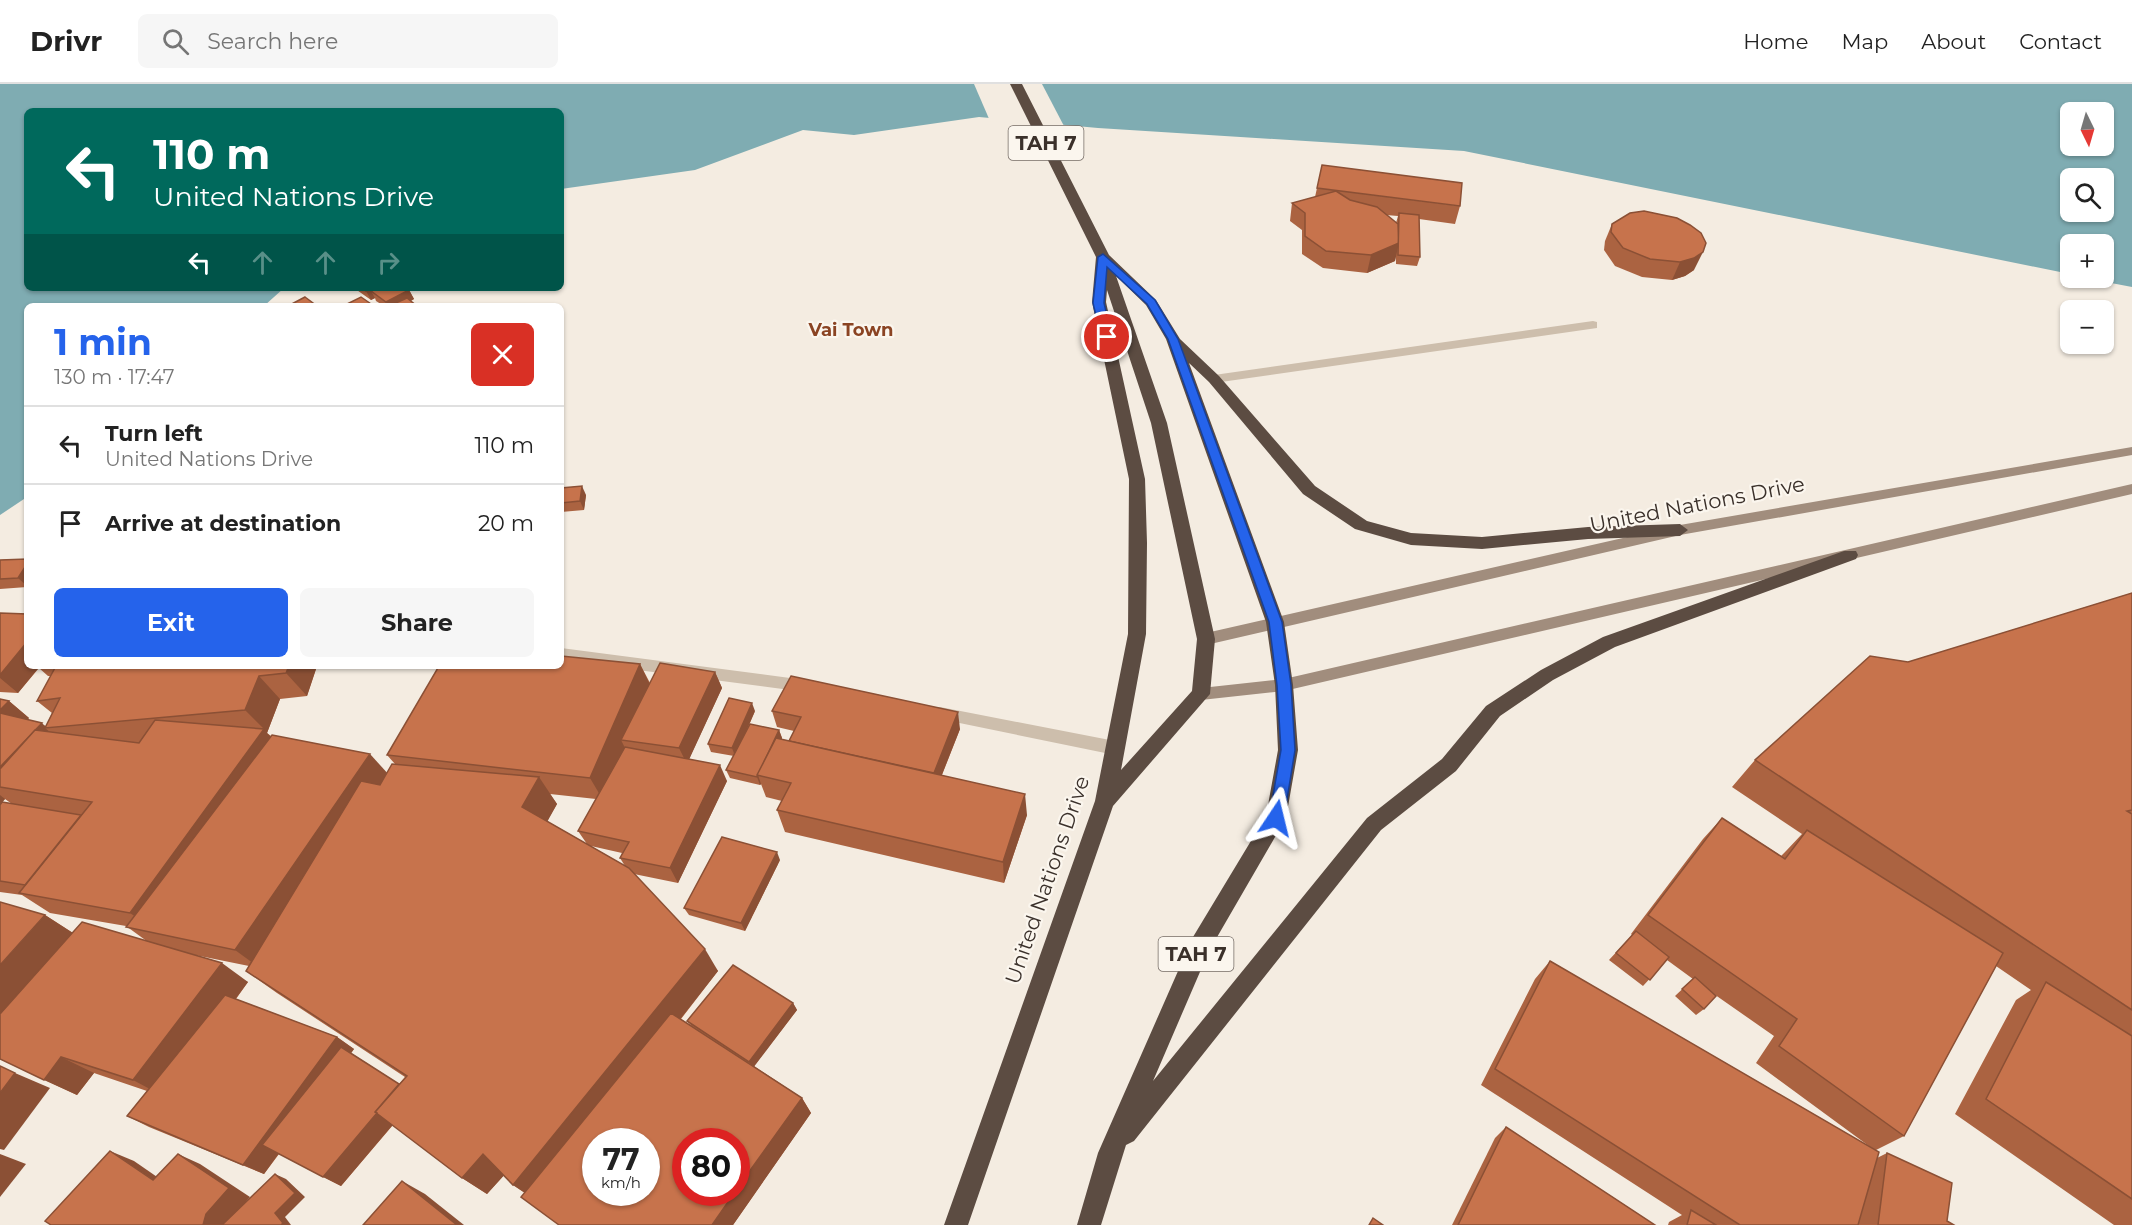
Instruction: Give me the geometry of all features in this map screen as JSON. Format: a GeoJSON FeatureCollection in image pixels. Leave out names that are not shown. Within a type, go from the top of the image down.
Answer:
{"type":"FeatureCollection","features":[{"type":"Feature","properties":{"kind":"highway","name":"TAH 7"},"geometry":{"type":"LineString","coordinates":[[1016,84],[1103,257],[1151,303],[1173,339],[1275,622],[1284,685],[1288,750],[1276,818],[1201,944],[1110,1153],[1089,1225]]}},
{"type":"Feature","properties":{"kind":"highway"},"geometry":{"type":"LineString","coordinates":[[1103,257],[1159,423],[1206,639],[1201,694],[1105,801]]}},
{"type":"Feature","properties":{"kind":"highway","name":"United Nations Drive"},"geometry":{"type":"LineString","coordinates":[[956,1225],[1005,1080],[1105,801],[1137,634],[1139,543],[1137,479],[1099,303],[1103,257]]}},
{"type":"Feature","properties":{"kind":"highway"},"geometry":{"type":"LineString","coordinates":[[1173,339],[1214,379],[1308,490],[1361,525],[1411,539],[1482,543],[1588,533],[1680,530]]}},
{"type":"Feature","properties":{"kind":"highway"},"geometry":{"type":"LineString","coordinates":[[1110,1153],[1374,824],[1449,765],[1493,711],[1547,675],[1609,642],[1850,555]]}},
{"type":"Feature","properties":{"kind":"main road","name":"United Nations Drive"},"geometry":{"type":"LineString","coordinates":[[1206,639],[1680,530],[2132,452]]}},
{"type":"Feature","properties":{"kind":"main road"},"geometry":{"type":"LineString","coordinates":[[1201,694],[1284,685],[2132,489]]}},
{"type":"Feature","properties":{"kind":"street"},"geometry":{"type":"LineString","coordinates":[[1214,379],[1593,325]]}},
{"type":"Feature","properties":{"kind":"street"},"geometry":{"type":"LineString","coordinates":[[564,654],[817,688]]}},
{"type":"Feature","properties":{"kind":"street"},"geometry":{"type":"LineString","coordinates":[[920,709],[1115,748]]}},
{"type":"Feature","properties":{"kind":"water"},"geometry":{"type":"Polygon","coordinates":[[[0,84],[2132,84],[2132,287],[2114,284],[2114,234],[2060,234],[2060,272],[1464,151],[1098,128],[979,117],[854,135],[803,130],[695,170],[564,189],[564,108],[24,108],[24,291],[281,291],[267,303],[24,303],[24,499],[0,515],[0,84]]]}},
{"type":"Feature","properties":{"kind":"pier"},"geometry":{"type":"Polygon","coordinates":[[[974,84],[1042,84],[1065,128],[990,121],[974,84]]]}},
{"type":"Feature","properties":{"kind":"building"},"geometry":{"type":"Polygon","coordinates":[[[1322,165],[1462,183],[1460,206],[1317,188],[1322,165]]]}},
{"type":"Feature","properties":{"kind":"building"},"geometry":{"type":"Polygon","coordinates":[[[1336,191],[1350,200],[1377,207],[1398,224],[1399,243],[1371,255],[1326,251],[1305,236],[1305,213],[1292,203],[1336,191]]]}},
{"type":"Feature","properties":{"kind":"building"},"geometry":{"type":"Polygon","coordinates":[[[1644,211],[1677,218],[1690,225],[1701,233],[1706,243],[1703,252],[1694,258],[1680,262],[1650,259],[1623,248],[1611,232],[1612,224],[1630,213],[1644,211]]]}},
{"type":"Feature","properties":{"kind":"building"},"geometry":{"type":"Polygon","coordinates":[[[1399,213],[1419,215],[1420,257],[1398,255],[1399,213]]]}},
{"type":"Feature","properties":{"kind":"building"},"geometry":{"type":"Polygon","coordinates":[[[371,291],[407,291],[386,302],[371,291]]]}},
{"type":"Feature","properties":{"kind":"building"},"geometry":{"type":"Polygon","coordinates":[[[305,297],[313,303],[294,303],[305,297]]]}},
{"type":"Feature","properties":{"kind":"building"},"geometry":{"type":"Polygon","coordinates":[[[361,297],[370,303],[349,303],[361,297]]]}},
{"type":"Feature","properties":{"kind":"building"},"geometry":{"type":"Polygon","coordinates":[[[407,298],[413,303],[396,303],[407,298]]]}},
{"type":"Feature","properties":{"kind":"building"},"geometry":{"type":"Polygon","coordinates":[[[582,486],[580,501],[564,503],[564,488],[582,486]]]}},
{"type":"Feature","properties":{"kind":"building"},"geometry":{"type":"Polygon","coordinates":[[[24,559],[24,569],[18,578],[0,579],[0,560],[24,559]]]}},
{"type":"Feature","properties":{"kind":"building"},"geometry":{"type":"Polygon","coordinates":[[[2132,593],[2132,810],[2127,811],[2132,814],[2132,1010],[1755,760],[1870,656],[1908,662],[2132,593]]]}},
{"type":"Feature","properties":{"kind":"building"},"geometry":{"type":"Polygon","coordinates":[[[0,613],[24,614],[24,646],[0,675],[0,613]]]}},
{"type":"Feature","properties":{"kind":"building"},"geometry":{"type":"Polygon","coordinates":[[[564,656],[640,664],[590,778],[387,755],[437,669],[564,669],[564,656]]]}},
{"type":"Feature","properties":{"kind":"building"},"geometry":{"type":"Polygon","coordinates":[[[660,663],[715,672],[679,748],[621,740],[660,663]]]}},
{"type":"Feature","properties":{"kind":"building"},"geometry":{"type":"Polygon","coordinates":[[[54,669],[288,669],[286,673],[259,676],[245,710],[45,728],[60,698],[37,701],[54,669]]]}},
{"type":"Feature","properties":{"kind":"building"},"geometry":{"type":"Polygon","coordinates":[[[791,676],[958,712],[934,773],[789,741],[801,717],[772,711],[791,676]]]}},
{"type":"Feature","properties":{"kind":"building"},"geometry":{"type":"Polygon","coordinates":[[[729,698],[752,703],[732,748],[708,744],[729,698]]]}},
{"type":"Feature","properties":{"kind":"building"},"geometry":{"type":"Polygon","coordinates":[[[0,699],[9,701],[0,710],[0,699]]]}},
{"type":"Feature","properties":{"kind":"building"},"geometry":{"type":"Polygon","coordinates":[[[0,713],[42,723],[0,767],[0,713]]]}},
{"type":"Feature","properties":{"kind":"building"},"geometry":{"type":"Polygon","coordinates":[[[155,720],[264,729],[130,913],[19,893],[92,802],[0,787],[0,769],[35,730],[139,743],[155,720]]]}},
{"type":"Feature","properties":{"kind":"building"},"geometry":{"type":"Polygon","coordinates":[[[750,724],[779,730],[757,777],[726,770],[750,724]]]}},
{"type":"Feature","properties":{"kind":"building"},"geometry":{"type":"Polygon","coordinates":[[[272,735],[370,754],[235,950],[126,927],[272,735]]]}},
{"type":"Feature","properties":{"kind":"building"},"geometry":{"type":"Polygon","coordinates":[[[776,738],[1025,794],[1003,862],[777,810],[791,783],[757,775],[776,738]]]}},
{"type":"Feature","properties":{"kind":"building"},"geometry":{"type":"Polygon","coordinates":[[[625,747],[720,765],[670,868],[620,858],[629,842],[578,831],[625,747]]]}},
{"type":"Feature","properties":{"kind":"building"},"geometry":{"type":"Polygon","coordinates":[[[392,764],[539,777],[522,807],[629,868],[705,949],[513,1185],[483,1154],[462,1178],[375,1112],[407,1076],[246,971],[361,781],[380,785],[392,764]]]}},
{"type":"Feature","properties":{"kind":"building"},"geometry":{"type":"Polygon","coordinates":[[[2,802],[81,815],[25,885],[0,881],[0,805],[2,802]]]}},
{"type":"Feature","properties":{"kind":"building"},"geometry":{"type":"Polygon","coordinates":[[[1722,818],[1785,859],[1807,830],[2003,953],[1904,1136],[1779,1046],[1797,1019],[1648,915],[1722,818]]]}},
{"type":"Feature","properties":{"kind":"building"},"geometry":{"type":"Polygon","coordinates":[[[722,837],[777,852],[741,923],[684,908],[722,837]]]}},
{"type":"Feature","properties":{"kind":"building"},"geometry":{"type":"Polygon","coordinates":[[[0,902],[45,915],[0,965],[0,902]]]}},
{"type":"Feature","properties":{"kind":"building"},"geometry":{"type":"Polygon","coordinates":[[[82,922],[222,963],[133,1080],[61,1057],[44,1080],[0,1059],[0,1014],[82,922]]]}},
{"type":"Feature","properties":{"kind":"building"},"geometry":{"type":"Polygon","coordinates":[[[1636,931],[1669,957],[1650,980],[1616,953],[1636,931]]]}},
{"type":"Feature","properties":{"kind":"building"},"geometry":{"type":"Polygon","coordinates":[[[1550,961],[1879,1152],[1858,1225],[1740,1225],[1495,1069],[1550,961]]]}},
{"type":"Feature","properties":{"kind":"building"},"geometry":{"type":"Polygon","coordinates":[[[733,965],[793,1003],[749,1062],[687,1021],[733,965]]]}},
{"type":"Feature","properties":{"kind":"building"},"geometry":{"type":"Polygon","coordinates":[[[1695,977],[1716,996],[1704,1009],[1682,989],[1695,977]]]}},
{"type":"Feature","properties":{"kind":"building"},"geometry":{"type":"Polygon","coordinates":[[[2046,982],[2132,1036],[2132,1199],[1986,1099],[2046,982]]]}},
{"type":"Feature","properties":{"kind":"building"},"geometry":{"type":"Polygon","coordinates":[[[225,995],[337,1037],[243,1165],[127,1116],[225,995]]]}},
{"type":"Feature","properties":{"kind":"building"},"geometry":{"type":"Polygon","coordinates":[[[671,1013],[802,1098],[750,1170],[750,1128],[672,1128],[672,1206],[725,1206],[712,1225],[559,1225],[521,1197],[671,1013]]]}},
{"type":"Feature","properties":{"kind":"building"},"geometry":{"type":"Polygon","coordinates":[[[341,1047],[399,1084],[323,1177],[262,1145],[341,1047]]]}},
{"type":"Feature","properties":{"kind":"building"},"geometry":{"type":"Polygon","coordinates":[[[0,1066],[15,1073],[0,1093],[0,1066]]]}},
{"type":"Feature","properties":{"kind":"building"},"geometry":{"type":"Polygon","coordinates":[[[1506,1127],[1655,1225],[1458,1225],[1506,1127]]]}},
{"type":"Feature","properties":{"kind":"building"},"geometry":{"type":"Polygon","coordinates":[[[110,1151],[153,1180],[178,1154],[229,1188],[206,1214],[203,1225],[51,1225],[45,1221],[110,1151]]]}},
{"type":"Feature","properties":{"kind":"building"},"geometry":{"type":"Polygon","coordinates":[[[1887,1153],[1952,1183],[1947,1221],[1954,1225],[1878,1225],[1887,1153]]]}},
{"type":"Feature","properties":{"kind":"building"},"geometry":{"type":"Polygon","coordinates":[[[275,1174],[295,1193],[275,1213],[283,1223],[281,1225],[222,1225],[275,1174]]]}},
{"type":"Feature","properties":{"kind":"building"},"geometry":{"type":"Polygon","coordinates":[[[402,1181],[457,1225],[363,1225],[402,1181]]]}},
{"type":"Feature","properties":{"kind":"building"},"geometry":{"type":"Polygon","coordinates":[[[1691,1210],[1716,1225],[1687,1225],[1691,1210]]]}},
{"type":"Feature","properties":{"kind":"building"},"geometry":{"type":"Polygon","coordinates":[[[1373,1218],[1383,1225],[1369,1225],[1373,1218]]]}},
{"type":"Feature","properties":{"kind":"district","name":"Vai Town"},"geometry":{"type":"Point","coordinates":[851,330]}},
{"type":"Feature","properties":{"kind":"route"},"geometry":{"type":"LineString","coordinates":[[1107,337],[1099,303],[1103,257],[1151,303],[1173,339],[1275,622],[1284,685],[1288,750],[1276,818]]}}]}
